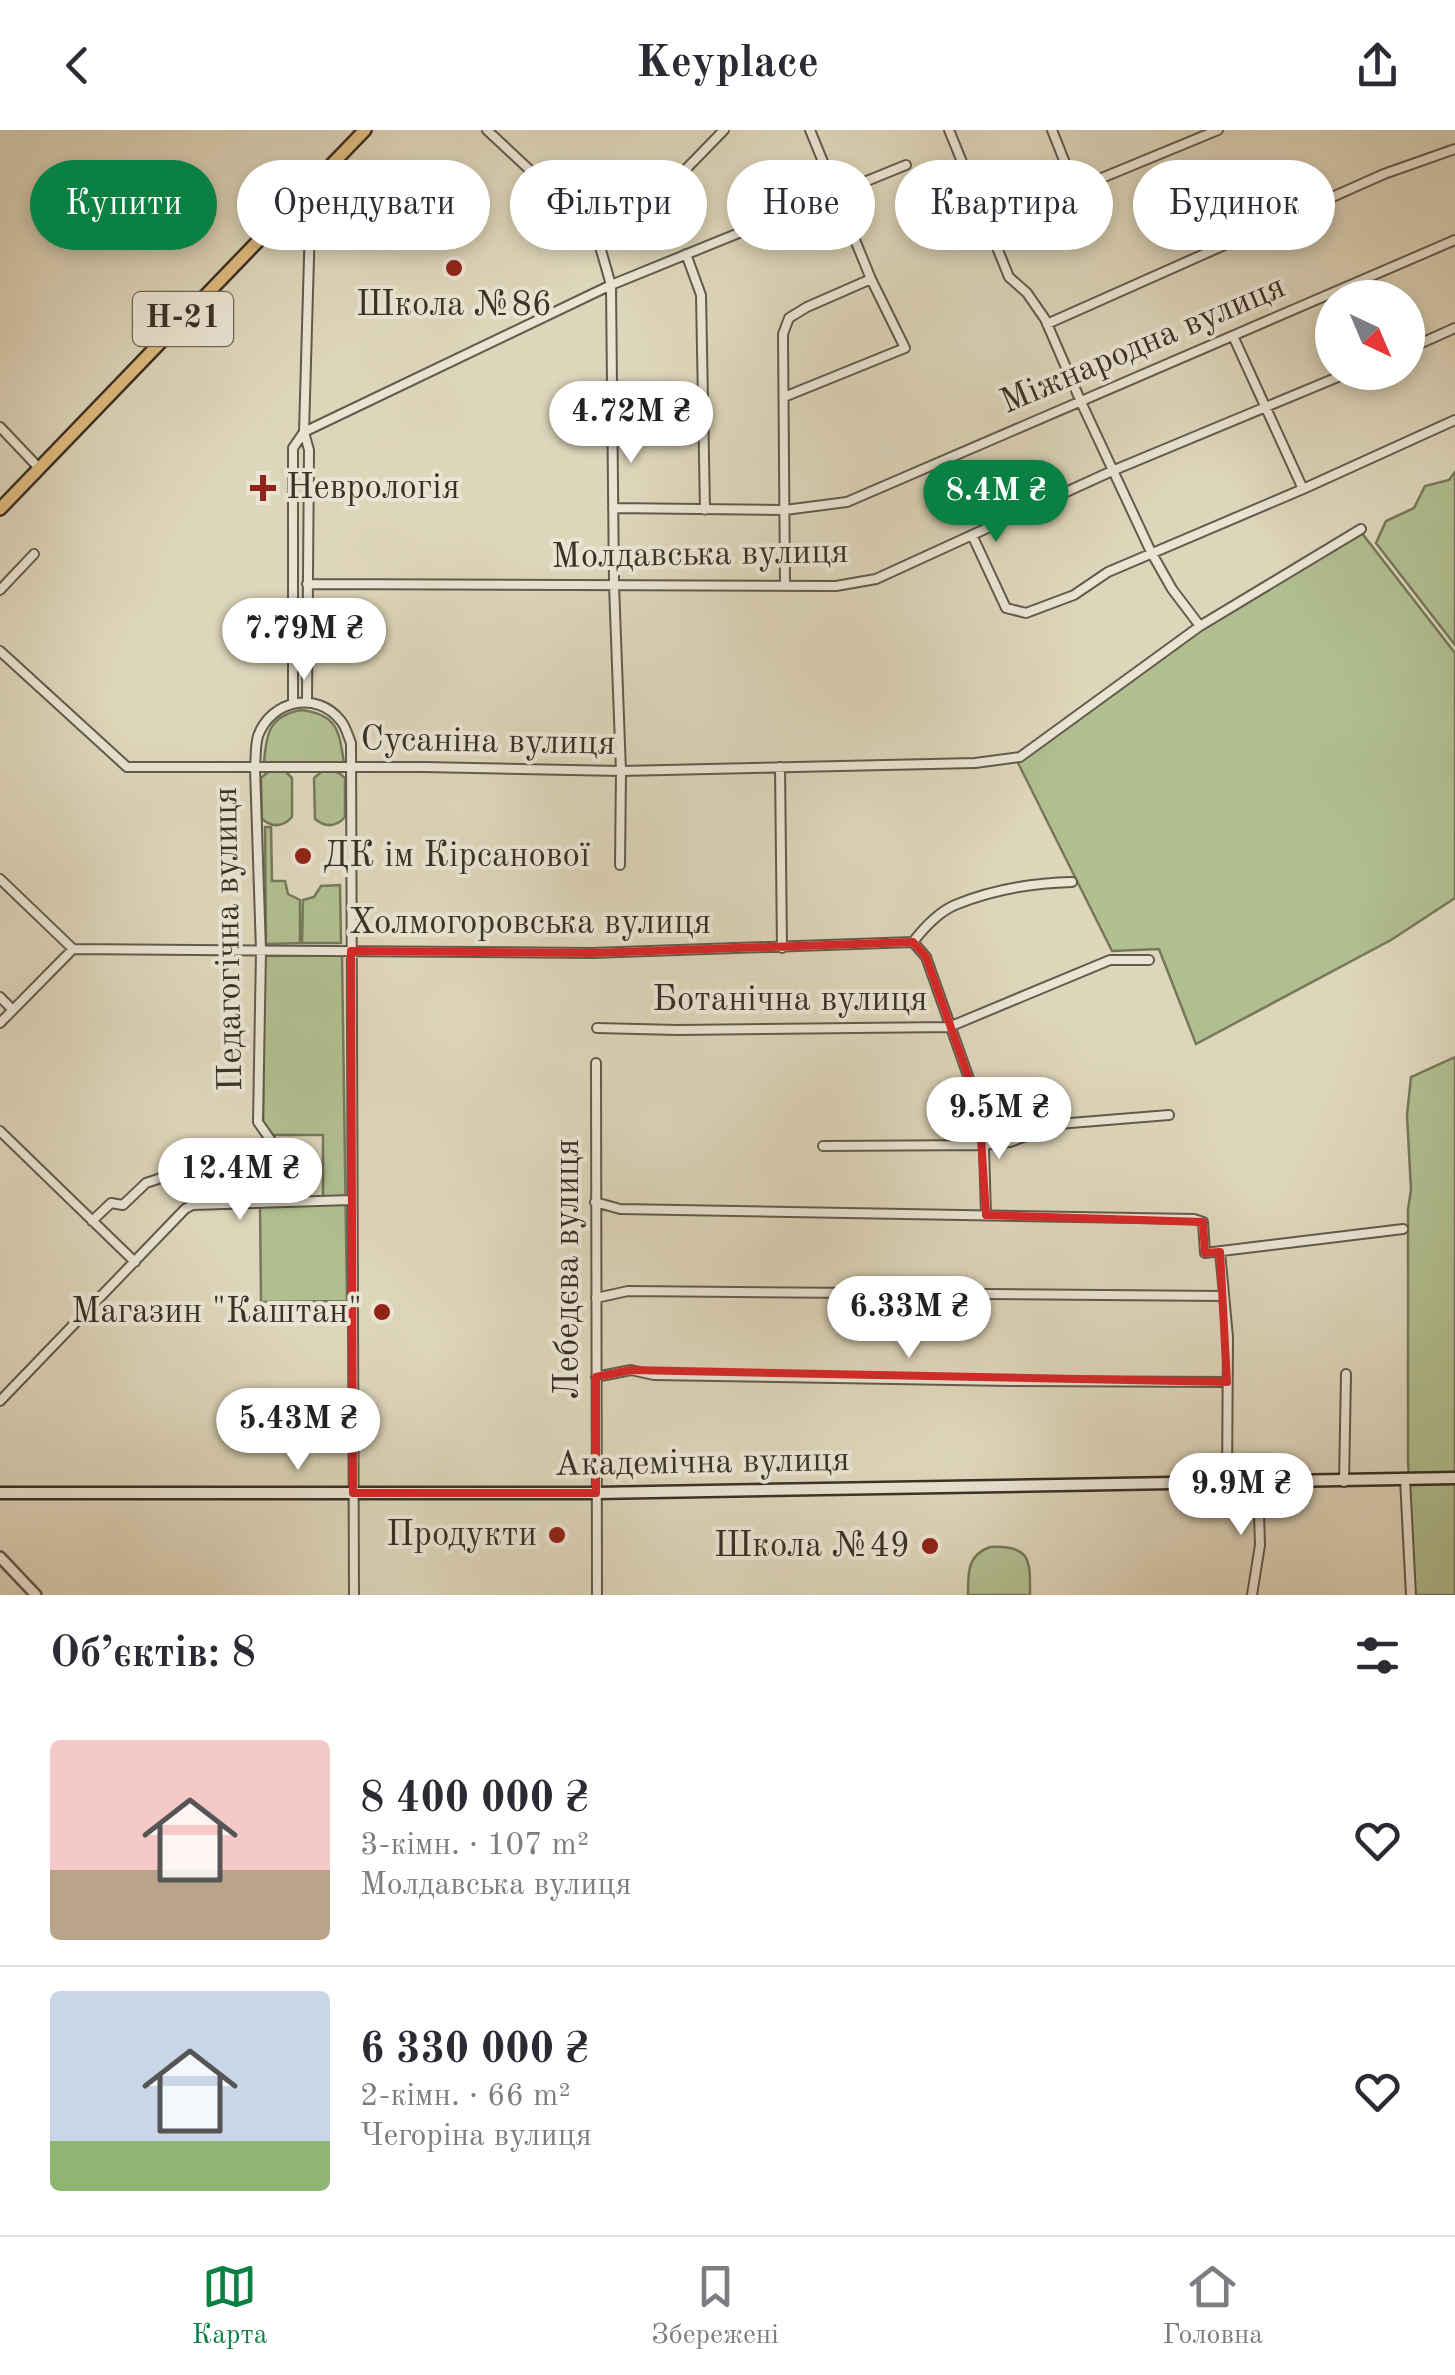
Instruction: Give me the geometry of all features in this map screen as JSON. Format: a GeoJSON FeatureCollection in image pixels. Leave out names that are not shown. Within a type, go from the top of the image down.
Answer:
{"type":"FeatureCollection","features":[{"type":"Feature","properties":{"kind":"main road","name":"Н-21"},"geometry":{"type":"LineString","coordinates":[[336,160],[365,130]]}},
{"type":"Feature","properties":{"kind":"main road","name":"Н-21"},"geometry":{"type":"LineString","coordinates":[[0,509],[248,250]]}},
{"type":"Feature","properties":{"kind":"main road","name":"Академічна вулиця"},"geometry":{"type":"LineString","coordinates":[[0,1492],[596,1493],[1455,1478]]}},
{"type":"Feature","properties":{"kind":"street"},"geometry":{"type":"LineString","coordinates":[[487,130],[580,217],[599,243],[611,285],[620,865]]}},
{"type":"Feature","properties":{"kind":"street"},"geometry":{"type":"LineString","coordinates":[[695,160],[724,130]]}},
{"type":"Feature","properties":{"kind":"street"},"geometry":{"type":"LineString","coordinates":[[810,130],[822,160]]}},
{"type":"Feature","properties":{"kind":"street"},"geometry":{"type":"LineString","coordinates":[[949,130],[1009,277],[1027,293],[1047,324],[1151,552],[1200,626],[1361,528]]}},
{"type":"Feature","properties":{"kind":"street"},"geometry":{"type":"LineString","coordinates":[[1052,130],[1064,160]]}},
{"type":"Feature","properties":{"kind":"street"},"geometry":{"type":"LineString","coordinates":[[1113,173],[1218,130]]}},
{"type":"Feature","properties":{"kind":"street"},"geometry":{"type":"LineString","coordinates":[[1047,324],[1384,174],[1455,149]]}},
{"type":"Feature","properties":{"kind":"street"},"geometry":{"type":"LineString","coordinates":[[354,1595],[351,743],[343,723],[330,711],[307,702],[292,702],[293,448],[304,432],[611,285],[727,237]]}},
{"type":"Feature","properties":{"kind":"street","name":"Міжнародна вулиця"},"geometry":{"type":"LineString","coordinates":[[612,508],[785,510],[848,502],[1455,240]]}},
{"type":"Feature","properties":{"kind":"street"},"geometry":{"type":"LineString","coordinates":[[307,702],[309,450],[304,432],[308,250]]}},
{"type":"Feature","properties":{"kind":"street"},"geometry":{"type":"LineString","coordinates":[[784,398],[905,348],[859,250]]}},
{"type":"Feature","properties":{"kind":"street"},"geometry":{"type":"LineString","coordinates":[[686,254],[701,296],[705,510]]}},
{"type":"Feature","properties":{"kind":"street"},"geometry":{"type":"LineString","coordinates":[[785,586],[783,334],[789,318],[871,279]]}},
{"type":"Feature","properties":{"kind":"street"},"geometry":{"type":"LineString","coordinates":[[1425,341],[1455,328]]}},
{"type":"Feature","properties":{"kind":"street"},"geometry":{"type":"LineString","coordinates":[[1234,336],[1303,489]]}},
{"type":"Feature","properties":{"kind":"street","name":"Молдавська вулиця"},"geometry":{"type":"LineString","coordinates":[[307,584],[836,586],[876,579],[1112,471],[1315,387]]}},
{"type":"Feature","properties":{"kind":"street"},"geometry":{"type":"LineString","coordinates":[[972,535],[1006,608],[1026,613],[1074,594],[1108,572],[1151,552],[1455,420]]}},
{"type":"Feature","properties":{"kind":"street"},"geometry":{"type":"LineString","coordinates":[[0,427],[39,468]]}},
{"type":"Feature","properties":{"kind":"street"},"geometry":{"type":"LineString","coordinates":[[0,590],[34,554]]}},
{"type":"Feature","properties":{"kind":"street","name":"Сусаніна вулиця"},"geometry":{"type":"LineString","coordinates":[[0,651],[127,767],[621,771],[975,762],[1020,757],[1200,626]]}},
{"type":"Feature","properties":{"kind":"street","name":"Педагогічна вулиця"},"geometry":{"type":"LineString","coordinates":[[92,1220],[110,1203],[123,1204],[146,1183],[167,1176],[180,1166],[251,1172],[273,1163],[274,1145],[258,1122],[261,951],[255,768],[257,739],[265,723],[278,708],[292,702]]}},
{"type":"Feature","properties":{"kind":"street"},"geometry":{"type":"LineString","coordinates":[[780,767],[782,948]]}},
{"type":"Feature","properties":{"kind":"street"},"geometry":{"type":"LineString","coordinates":[[0,878],[72,950],[0,1022]]}},
{"type":"Feature","properties":{"kind":"street"},"geometry":{"type":"LineString","coordinates":[[986,1215],[978,1107],[926,957],[913,942],[951,906],[1002,891],[1072,882]]}},
{"type":"Feature","properties":{"kind":"street","name":"Холмогоровська вулиця"},"geometry":{"type":"LineString","coordinates":[[72,950],[592,954],[913,942]]}},
{"type":"Feature","properties":{"kind":"street","name":"Ботанічна вулиця"},"geometry":{"type":"LineString","coordinates":[[597,1028],[950,1027],[1110,960],[1150,960]]}},
{"type":"Feature","properties":{"kind":"street"},"geometry":{"type":"LineString","coordinates":[[0,998],[13,1010]]}},
{"type":"Feature","properties":{"kind":"street","name":"Лебедєва вулиця"},"geometry":{"type":"LineString","coordinates":[[596,1063],[597,1595]]}},
{"type":"Feature","properties":{"kind":"street"},"geometry":{"type":"LineString","coordinates":[[823,1146],[983,1145],[1010,1142],[1058,1124],[1169,1115]]}},
{"type":"Feature","properties":{"kind":"street"},"geometry":{"type":"LineString","coordinates":[[0,1132],[135,1262]]}},
{"type":"Feature","properties":{"kind":"street"},"geometry":{"type":"LineString","coordinates":[[0,1401],[185,1209],[351,1200]]}},
{"type":"Feature","properties":{"kind":"street"},"geometry":{"type":"LineString","coordinates":[[596,1202],[620,1209],[1194,1219],[1203,1222],[1205,1253],[1403,1229]]}},
{"type":"Feature","properties":{"kind":"street"},"geometry":{"type":"LineString","coordinates":[[1220,1252],[1228,1338],[1227,1483]]}},
{"type":"Feature","properties":{"kind":"street"},"geometry":{"type":"LineString","coordinates":[[596,1298],[628,1291],[1223,1296]]}},
{"type":"Feature","properties":{"kind":"street"},"geometry":{"type":"LineString","coordinates":[[596,1377],[631,1370],[654,1375],[1227,1382]]}},
{"type":"Feature","properties":{"kind":"street"},"geometry":{"type":"LineString","coordinates":[[1344,1482],[1346,1374]]}},
{"type":"Feature","properties":{"kind":"street"},"geometry":{"type":"LineString","coordinates":[[1405,1479],[1411,1595]]}},
{"type":"Feature","properties":{"kind":"street"},"geometry":{"type":"LineString","coordinates":[[1252,1595],[1260,1545],[1258,1482]]}},
{"type":"Feature","properties":{"kind":"street"},"geometry":{"type":"LineString","coordinates":[[0,1557],[36,1595]]}},
{"type":"Feature","properties":{"kind":"highlighted area"},"geometry":{"type":"Polygon","coordinates":[[[913,942],[926,957],[979,1107],[986,1215],[1203,1222],[1205,1253],[1220,1252],[1227,1382],[631,1370],[596,1377],[596,1493],[353,1493],[351,951],[592,953],[913,942]]]}},
{"type":"Feature","properties":{"kind":"green space"},"geometry":{"type":"Polygon","coordinates":[[[1455,472],[1455,645],[1376,543],[1386,521],[1414,508],[1425,486],[1449,480],[1455,472]]]}},
{"type":"Feature","properties":{"kind":"green space"},"geometry":{"type":"Polygon","coordinates":[[[1361,532],[1455,653],[1455,898],[1391,940],[1196,1044],[1159,949],[1112,951],[1018,763],[1194,633],[1361,532]]]}},
{"type":"Feature","properties":{"kind":"green space"},"geometry":{"type":"Polygon","coordinates":[[[302,710],[323,716],[335,726],[344,763],[264,763],[266,743],[276,721],[302,710]]]}},
{"type":"Feature","properties":{"kind":"green space"},"geometry":{"type":"Polygon","coordinates":[[[277,770],[292,778],[292,817],[278,825],[262,819],[261,778],[277,770]]]}},
{"type":"Feature","properties":{"kind":"green space"},"geometry":{"type":"Polygon","coordinates":[[[329,770],[345,778],[345,817],[331,825],[315,819],[314,778],[329,770]]]}},
{"type":"Feature","properties":{"kind":"green space"},"geometry":{"type":"Polygon","coordinates":[[[265,827],[271,827],[272,881],[285,881],[288,894],[300,900],[300,943],[266,944],[265,827]]]}},
{"type":"Feature","properties":{"kind":"green space"},"geometry":{"type":"Polygon","coordinates":[[[340,885],[341,943],[302,943],[303,900],[314,897],[321,886],[340,885]]]}},
{"type":"Feature","properties":{"kind":"green space"},"geometry":{"type":"Polygon","coordinates":[[[342,955],[347,1301],[261,1302],[260,1201],[323,1199],[323,1135],[263,1135],[264,956],[342,955]]]}},
{"type":"Feature","properties":{"kind":"green space"},"geometry":{"type":"Polygon","coordinates":[[[1455,1057],[1455,1595],[1414,1595],[1408,1460],[1411,1190],[1407,1115],[1411,1077],[1455,1057]]]}},
{"type":"Feature","properties":{"kind":"green space"},"geometry":{"type":"Polygon","coordinates":[[[990,1547],[1014,1549],[1026,1558],[1030,1595],[968,1595],[973,1560],[990,1547]]]}},
{"type":"Feature","properties":{"kind":"place","name":"Школа №86"},"geometry":{"type":"Point","coordinates":[454,268]}},
{"type":"Feature","properties":{"kind":"place","name":"Неврологія"},"geometry":{"type":"Point","coordinates":[263,488]}},
{"type":"Feature","properties":{"kind":"place","name":"ДК ім Кірсанової"},"geometry":{"type":"Point","coordinates":[303,856]}},
{"type":"Feature","properties":{"kind":"place","name":"Магазин \"Каштан\""},"geometry":{"type":"Point","coordinates":[382,1312]}},
{"type":"Feature","properties":{"kind":"place","name":"Продукти"},"geometry":{"type":"Point","coordinates":[557,1535]}},
{"type":"Feature","properties":{"kind":"place","name":"Школа №49"},"geometry":{"type":"Point","coordinates":[930,1546]}}]}
